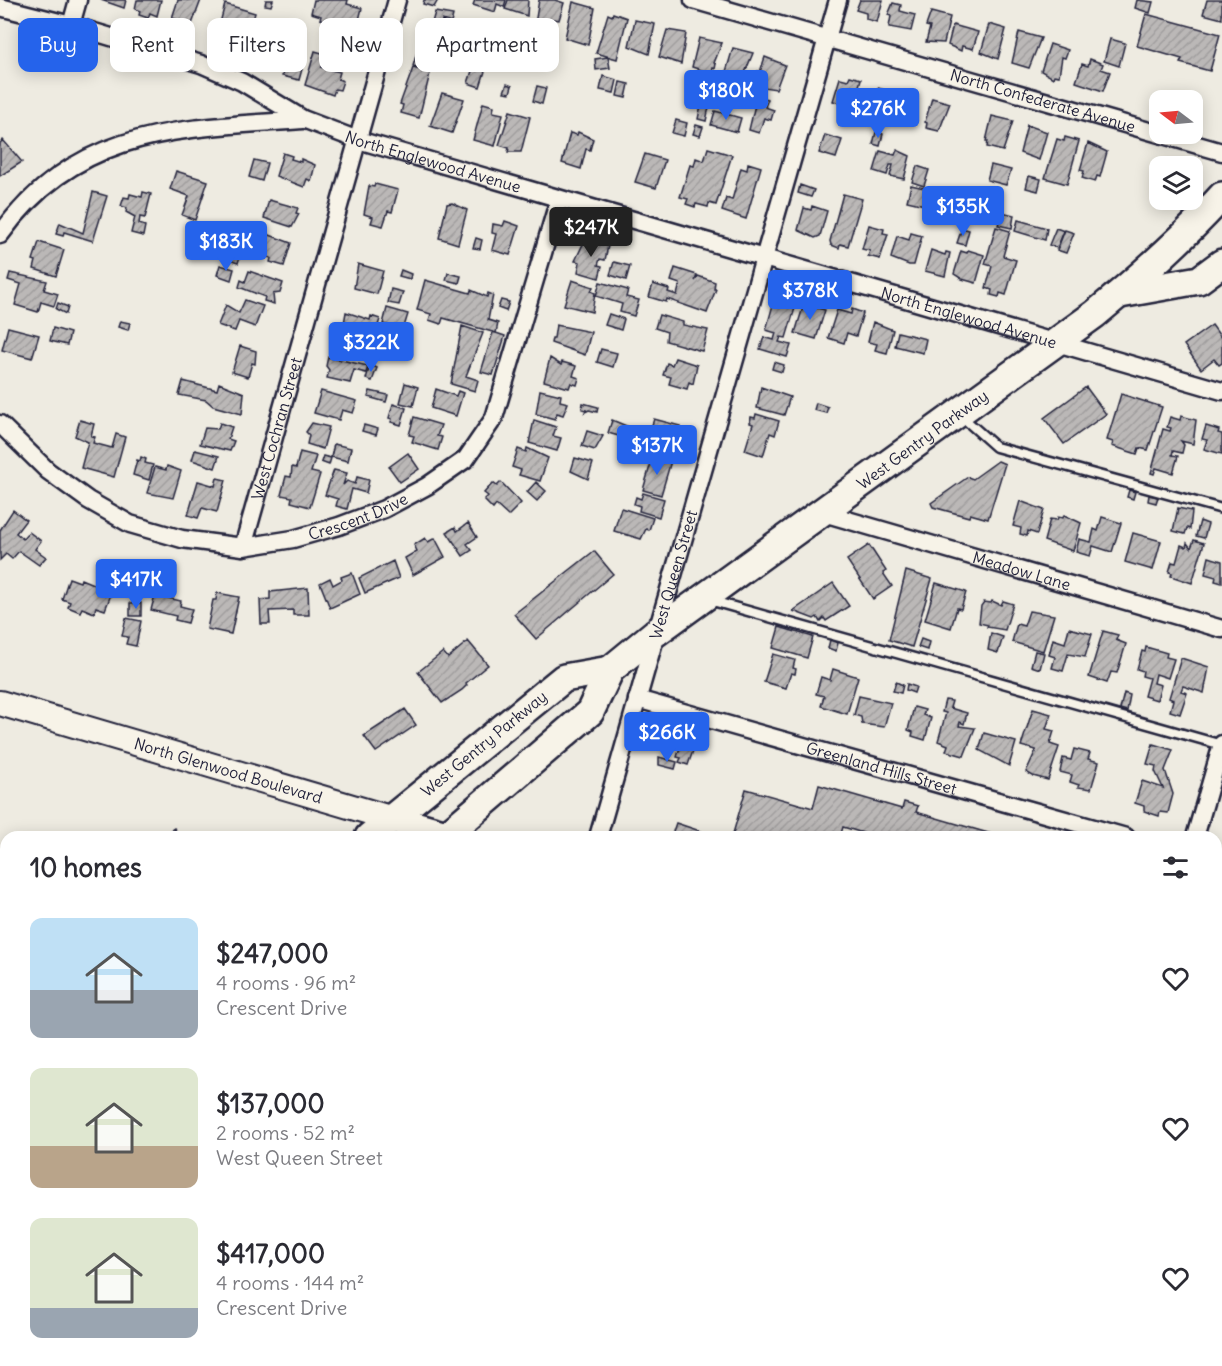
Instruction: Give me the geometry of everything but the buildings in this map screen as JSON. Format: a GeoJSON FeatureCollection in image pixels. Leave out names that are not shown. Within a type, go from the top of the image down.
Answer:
{"type":"FeatureCollection","features":[{"type":"Feature","properties":{"kind":"main road","name":"West Gentry Parkway"},"geometry":{"type":"LineString","coordinates":[[455,831],[590,712],[610,670],[702,598],[1057,342],[1118,294],[1198,222],[1222,196]]}},
{"type":"Feature","properties":{"kind":"main road"},"geometry":{"type":"LineString","coordinates":[[1118,294],[1199,280],[1222,263]]}},
{"type":"Feature","properties":{"kind":"main road","name":"West Gentry Parkway"},"geometry":{"type":"LineString","coordinates":[[377,831],[564,678],[610,670]]}},
{"type":"Feature","properties":{"kind":"main road","name":"North Glenwood Boulevard"},"geometry":{"type":"LineString","coordinates":[[393,819],[433,831]]}},
{"type":"Feature","properties":{"kind":"street"},"geometry":{"type":"LineString","coordinates":[[73,18],[78,0]]}},
{"type":"Feature","properties":{"kind":"street","name":"West Cochran Street"},"geometry":{"type":"LineString","coordinates":[[243,547],[397,0]]}},
{"type":"Feature","properties":{"kind":"street","name":"North Confederate Avenue"},"geometry":{"type":"LineString","coordinates":[[693,0],[1222,152]]}},
{"type":"Feature","properties":{"kind":"street","name":"West Queen Street"},"geometry":{"type":"LineString","coordinates":[[600,831],[838,0]]}},
{"type":"Feature","properties":{"kind":"street","name":"North Englewood Avenue"},"geometry":{"type":"LineString","coordinates":[[0,7],[43,18]]}},
{"type":"Feature","properties":{"kind":"street","name":"North Englewood Avenue"},"geometry":{"type":"LineString","coordinates":[[98,33],[201,64],[242,82],[303,119],[358,140],[1222,391]]}},
{"type":"Feature","properties":{"kind":"street"},"geometry":{"type":"LineString","coordinates":[[0,235],[14,216],[40,190],[70,168],[102,151],[137,138],[173,130],[303,119]]}},
{"type":"Feature","properties":{"kind":"street","name":"Crescent Drive"},"geometry":{"type":"LineString","coordinates":[[0,425],[48,471],[88,500],[130,524],[182,539],[243,547],[293,539],[339,526],[384,508],[427,486],[466,459],[480,443],[498,408],[560,199]]}},
{"type":"Feature","properties":{"kind":"street","name":"Meadow Lane"},"geometry":{"type":"LineString","coordinates":[[820,512],[1222,629]]}},
{"type":"Feature","properties":{"kind":"street","name":"Greenland Hills Street"},"geometry":{"type":"LineString","coordinates":[[637,699],[1105,831]]}},
{"type":"Feature","properties":{"kind":"street","name":"North Glenwood Boulevard"},"geometry":{"type":"LineString","coordinates":[[0,703],[393,819]]}},
{"type":"Feature","properties":{"kind":"street"},"geometry":{"type":"LineString","coordinates":[[1197,831],[1222,745]]}},
{"type":"Feature","properties":{"kind":"lane"},"geometry":{"type":"LineString","coordinates":[[957,413],[996,447],[1222,509]]}},
{"type":"Feature","properties":{"kind":"lane"},"geometry":{"type":"LineString","coordinates":[[702,598],[1222,745]]}}]}
